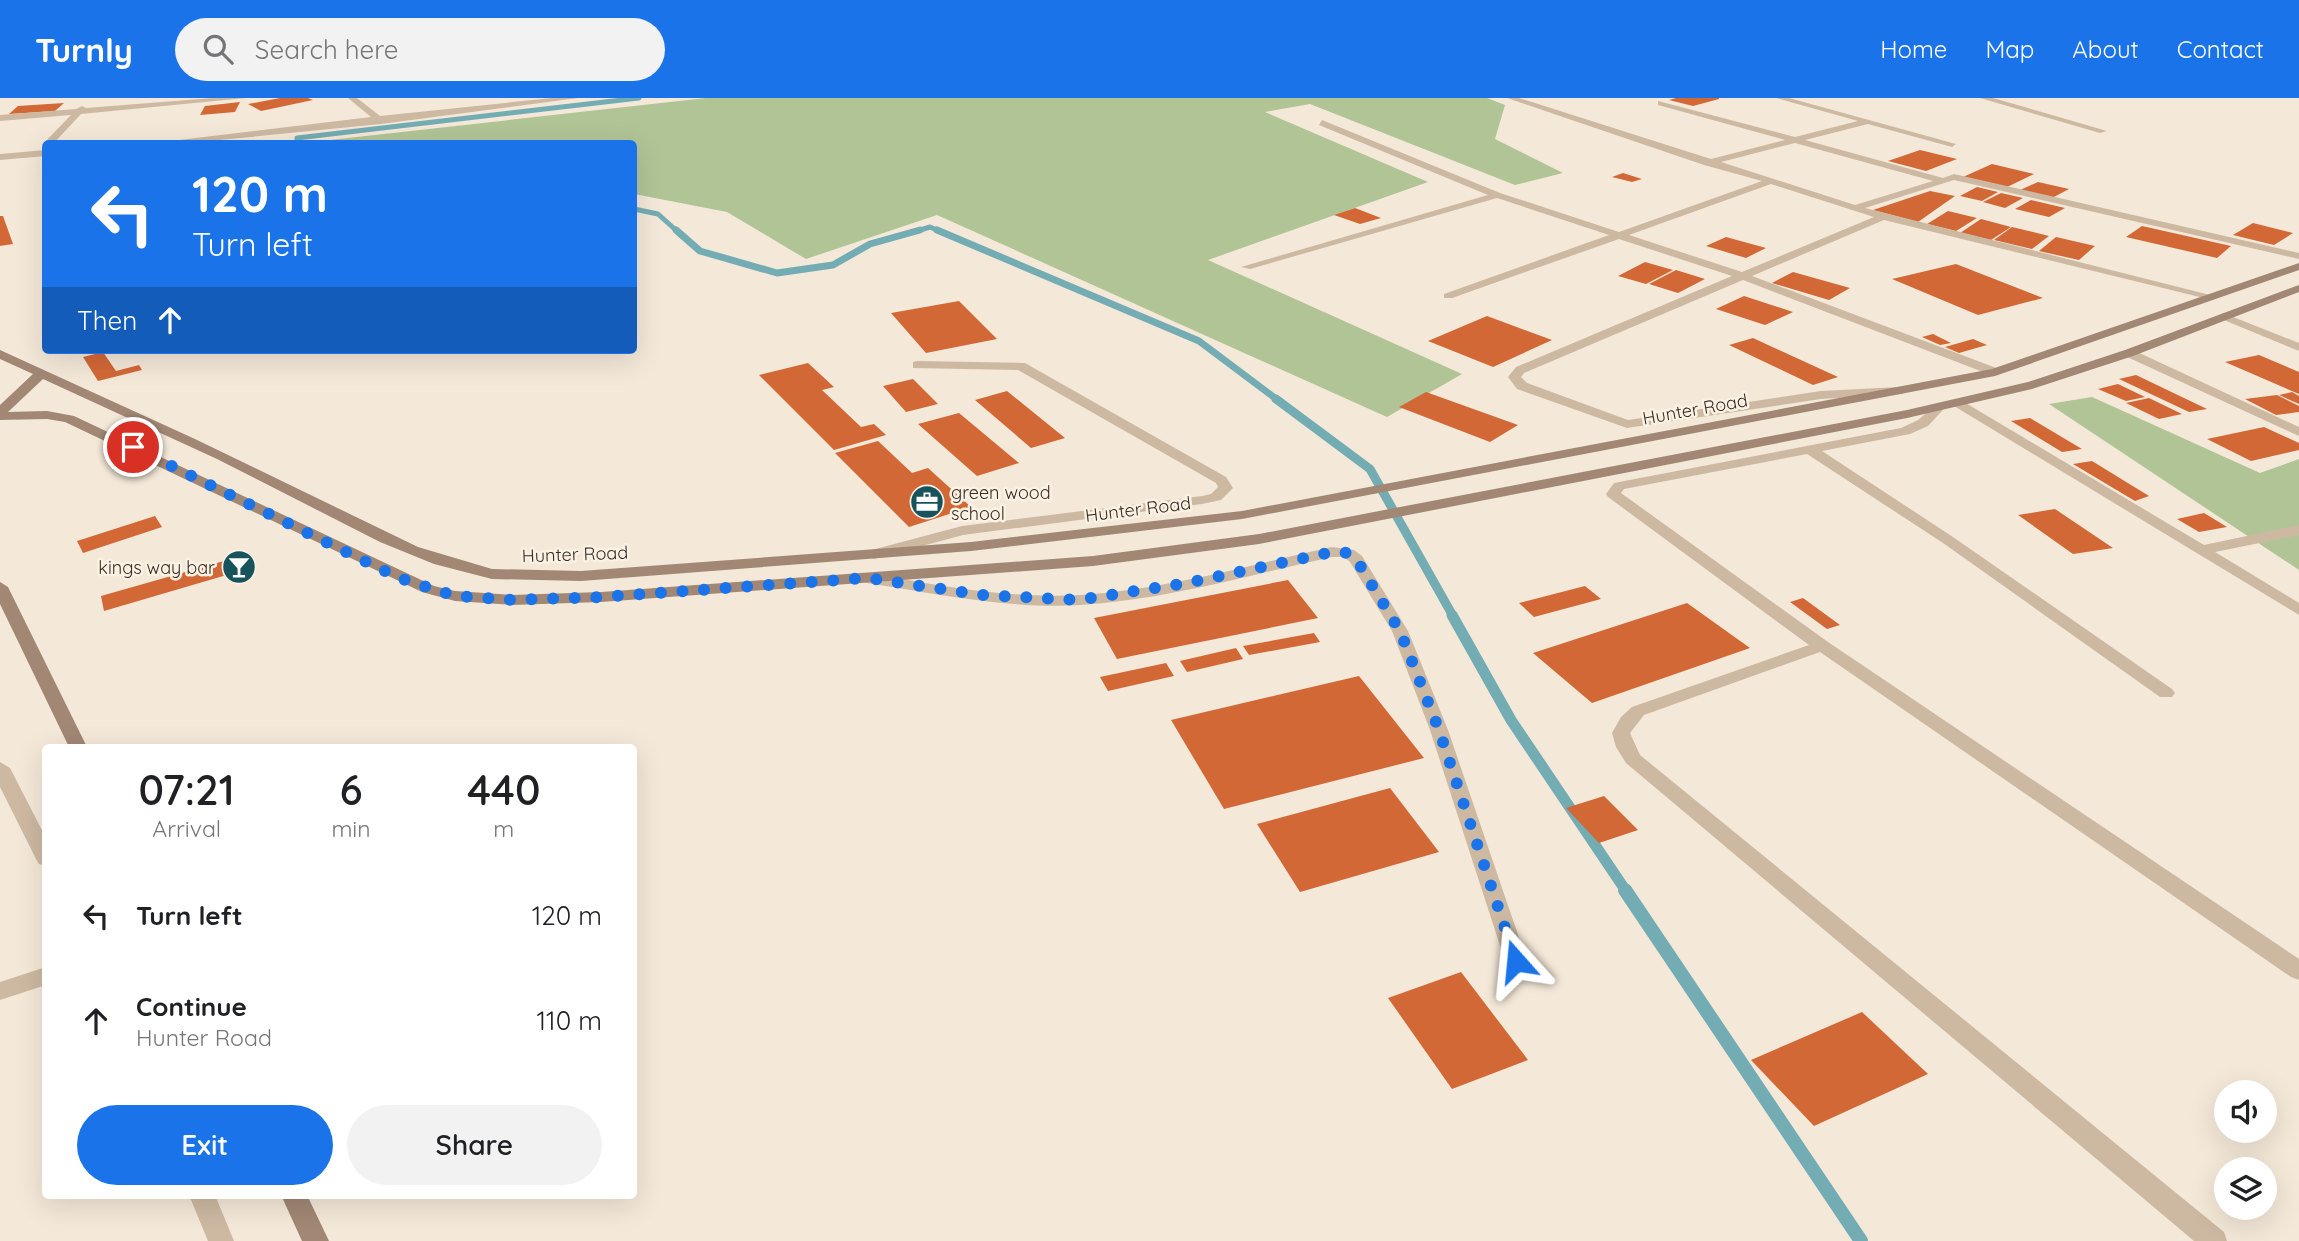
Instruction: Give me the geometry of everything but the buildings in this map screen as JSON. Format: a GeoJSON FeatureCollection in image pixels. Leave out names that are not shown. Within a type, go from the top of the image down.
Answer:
{"type":"FeatureCollection","features":[{"type":"Feature","properties":{"kind":"street"},"geometry":{"type":"LineString","coordinates":[[52,140],[93,98]]}},
{"type":"Feature","properties":{"kind":"street"},"geometry":{"type":"LineString","coordinates":[[0,118],[242,98]]}},
{"type":"Feature","properties":{"kind":"street"},"geometry":{"type":"LineString","coordinates":[[352,98],[381,121]]}},
{"type":"Feature","properties":{"kind":"street"},"geometry":{"type":"LineString","coordinates":[[456,98],[473,110]]}},
{"type":"Feature","properties":{"kind":"street"},"geometry":{"type":"LineString","coordinates":[[190,140],[573,98]]}},
{"type":"Feature","properties":{"kind":"street"},"geometry":{"type":"LineString","coordinates":[[1511,98],[1707,163],[1883,216],[2212,297]]}},
{"type":"Feature","properties":{"kind":"street"},"geometry":{"type":"LineString","coordinates":[[1780,98],[1952,144]]}},
{"type":"Feature","properties":{"kind":"street"},"geometry":{"type":"LineString","coordinates":[[1984,98],[2103,131]]}},
{"type":"Feature","properties":{"kind":"street"},"geometry":{"type":"LineString","coordinates":[[1661,103],[1941,180]]}},
{"type":"Feature","properties":{"kind":"street"},"geometry":{"type":"LineString","coordinates":[[1707,163],[1868,121]]}},
{"type":"Feature","properties":{"kind":"street"},"geometry":{"type":"LineString","coordinates":[[1322,123],[1497,195],[1745,277],[1995,372]]}},
{"type":"Feature","properties":{"kind":"street"},"geometry":{"type":"LineString","coordinates":[[0,157],[42,149]]}},
{"type":"Feature","properties":{"kind":"street"},"geometry":{"type":"LineString","coordinates":[[1856,208],[1954,177],[2299,256]]}},
{"type":"Feature","properties":{"kind":"street"},"geometry":{"type":"LineString","coordinates":[[1448,296],[1769,182]]}},
{"type":"Feature","properties":{"kind":"street"},"geometry":{"type":"LineString","coordinates":[[1246,267],[1497,195]]}},
{"type":"Feature","properties":{"kind":"street"},"geometry":{"type":"LineString","coordinates":[[1883,216],[1745,277],[1520,370],[1514,377],[1516,381],[1627,424],[1821,395],[1902,391]]}},
{"type":"Feature","properties":{"kind":"street","name":"Hunter Road"},"geometry":{"type":"LineString","coordinates":[[0,354],[199,445],[411,549],[464,569],[493,575],[579,575],[874,554],[1154,527],[1241,515],[1995,372],[2299,266]]}},
{"type":"Feature","properties":{"kind":"street"},"geometry":{"type":"LineString","coordinates":[[0,414],[47,415],[69,419],[221,488],[399,578],[455,596],[512,600],[601,597],[1093,561],[1259,539],[1937,408],[2032,385],[2129,353],[2299,288]]}},
{"type":"Feature","properties":{"kind":"street"},"geometry":{"type":"LineString","coordinates":[[2223,316],[2299,347]]}},
{"type":"Feature","properties":{"kind":"street"},"geometry":{"type":"LineString","coordinates":[[2129,353],[2299,432]]}},
{"type":"Feature","properties":{"kind":"street"},"geometry":{"type":"LineString","coordinates":[[874,554],[962,531],[1202,500],[1223,493],[1226,488],[1221,480],[1021,366],[917,365]]}},
{"type":"Feature","properties":{"kind":"street"},"geometry":{"type":"LineString","coordinates":[[0,414],[41,374]]}},
{"type":"Feature","properties":{"kind":"street"},"geometry":{"type":"LineString","coordinates":[[1959,402],[2299,610]]}},
{"type":"Feature","properties":{"kind":"street"},"geometry":{"type":"LineString","coordinates":[[1937,408],[1923,423],[1905,431],[1619,486],[1613,494],[1619,501],[1822,646],[2299,971]]}},
{"type":"Feature","properties":{"kind":"street"},"geometry":{"type":"LineString","coordinates":[[1809,449],[1948,540],[2166,693]]}},
{"type":"Feature","properties":{"kind":"street"},"geometry":{"type":"LineString","coordinates":[[2203,550],[2299,530]]}},
{"type":"Feature","properties":{"kind":"street"},"geometry":{"type":"LineString","coordinates":[[867,578],[982,595],[1078,600],[1187,583],[1332,552],[1348,553],[1360,564],[1400,631],[1439,730],[1516,961]]}},
{"type":"Feature","properties":{"kind":"street"},"geometry":{"type":"LineString","coordinates":[[2,590],[77,744]]}},
{"type":"Feature","properties":{"kind":"street"},"geometry":{"type":"LineString","coordinates":[[1822,646],[1638,711],[1627,721],[1621,733],[1625,747],[1633,759],[2214,1241]]}},
{"type":"Feature","properties":{"kind":"street"},"geometry":{"type":"LineString","coordinates":[[0,768],[42,851]]}},
{"type":"Feature","properties":{"kind":"street"},"geometry":{"type":"LineString","coordinates":[[0,990],[42,977]]}},
{"type":"Feature","properties":{"kind":"street"},"geometry":{"type":"LineString","coordinates":[[204,1199],[221,1241]]}},
{"type":"Feature","properties":{"kind":"street"},"geometry":{"type":"LineString","coordinates":[[296,1199],[316,1241]]}},
{"type":"Feature","properties":{"kind":"green space"},"geometry":{"type":"Polygon","coordinates":[[[706,98],[1487,98],[1505,105],[1495,139],[1563,173],[1515,185],[1310,104],[1265,112],[1428,182],[1208,260],[1462,374],[1387,417],[937,215],[806,259],[727,212],[637,195],[637,140],[330,140],[706,98]]]}},
{"type":"Feature","properties":{"kind":"green space"},"geometry":{"type":"Polygon","coordinates":[[[2092,397],[2260,473],[2299,459],[2299,570],[2049,404],[2092,397]]]}},
{"type":"Feature","properties":{"kind":"waterway"},"geometry":{"type":"LineString","coordinates":[[297,140],[639,98]]}},
{"type":"Feature","properties":{"kind":"waterway"},"geometry":{"type":"LineString","coordinates":[[637,210],[658,214],[678,232]]}},
{"type":"Feature","properties":{"kind":"waterway"},"geometry":{"type":"LineString","coordinates":[[914,232],[930,227],[941,232]]}},
{"type":"Feature","properties":{"kind":"waterway"},"geometry":{"type":"LineString","coordinates":[[676,230],[700,251],[777,273],[833,265],[870,244],[920,230]]}},
{"type":"Feature","properties":{"kind":"waterway"},"geometry":{"type":"LineString","coordinates":[[937,230],[1199,341],[1279,401]]}},
{"type":"Feature","properties":{"kind":"waterway"},"geometry":{"type":"LineString","coordinates":[[1276,399],[1370,469],[1453,616]]}},
{"type":"Feature","properties":{"kind":"waterway"},"geometry":{"type":"LineString","coordinates":[[1452,615],[1511,720],[1626,891]]}},
{"type":"Feature","properties":{"kind":"waterway"},"geometry":{"type":"LineString","coordinates":[[1625,890],[1861,1241]]}},
{"type":"Feature","properties":{"kind":"place","name":"green wood school"},"geometry":{"type":"Point","coordinates":[927,502]}},
{"type":"Feature","properties":{"kind":"place","name":"kings way bar"},"geometry":{"type":"Point","coordinates":[239,567]}},
{"type":"Feature","properties":{"kind":"route"},"geometry":{"type":"LineString","coordinates":[[133,447],[399,578],[455,596],[512,600],[601,597],[867,578],[943,591],[1078,600],[1187,583],[1332,552],[1348,553],[1360,564],[1400,631],[1439,730],[1516,961]]}}]}
